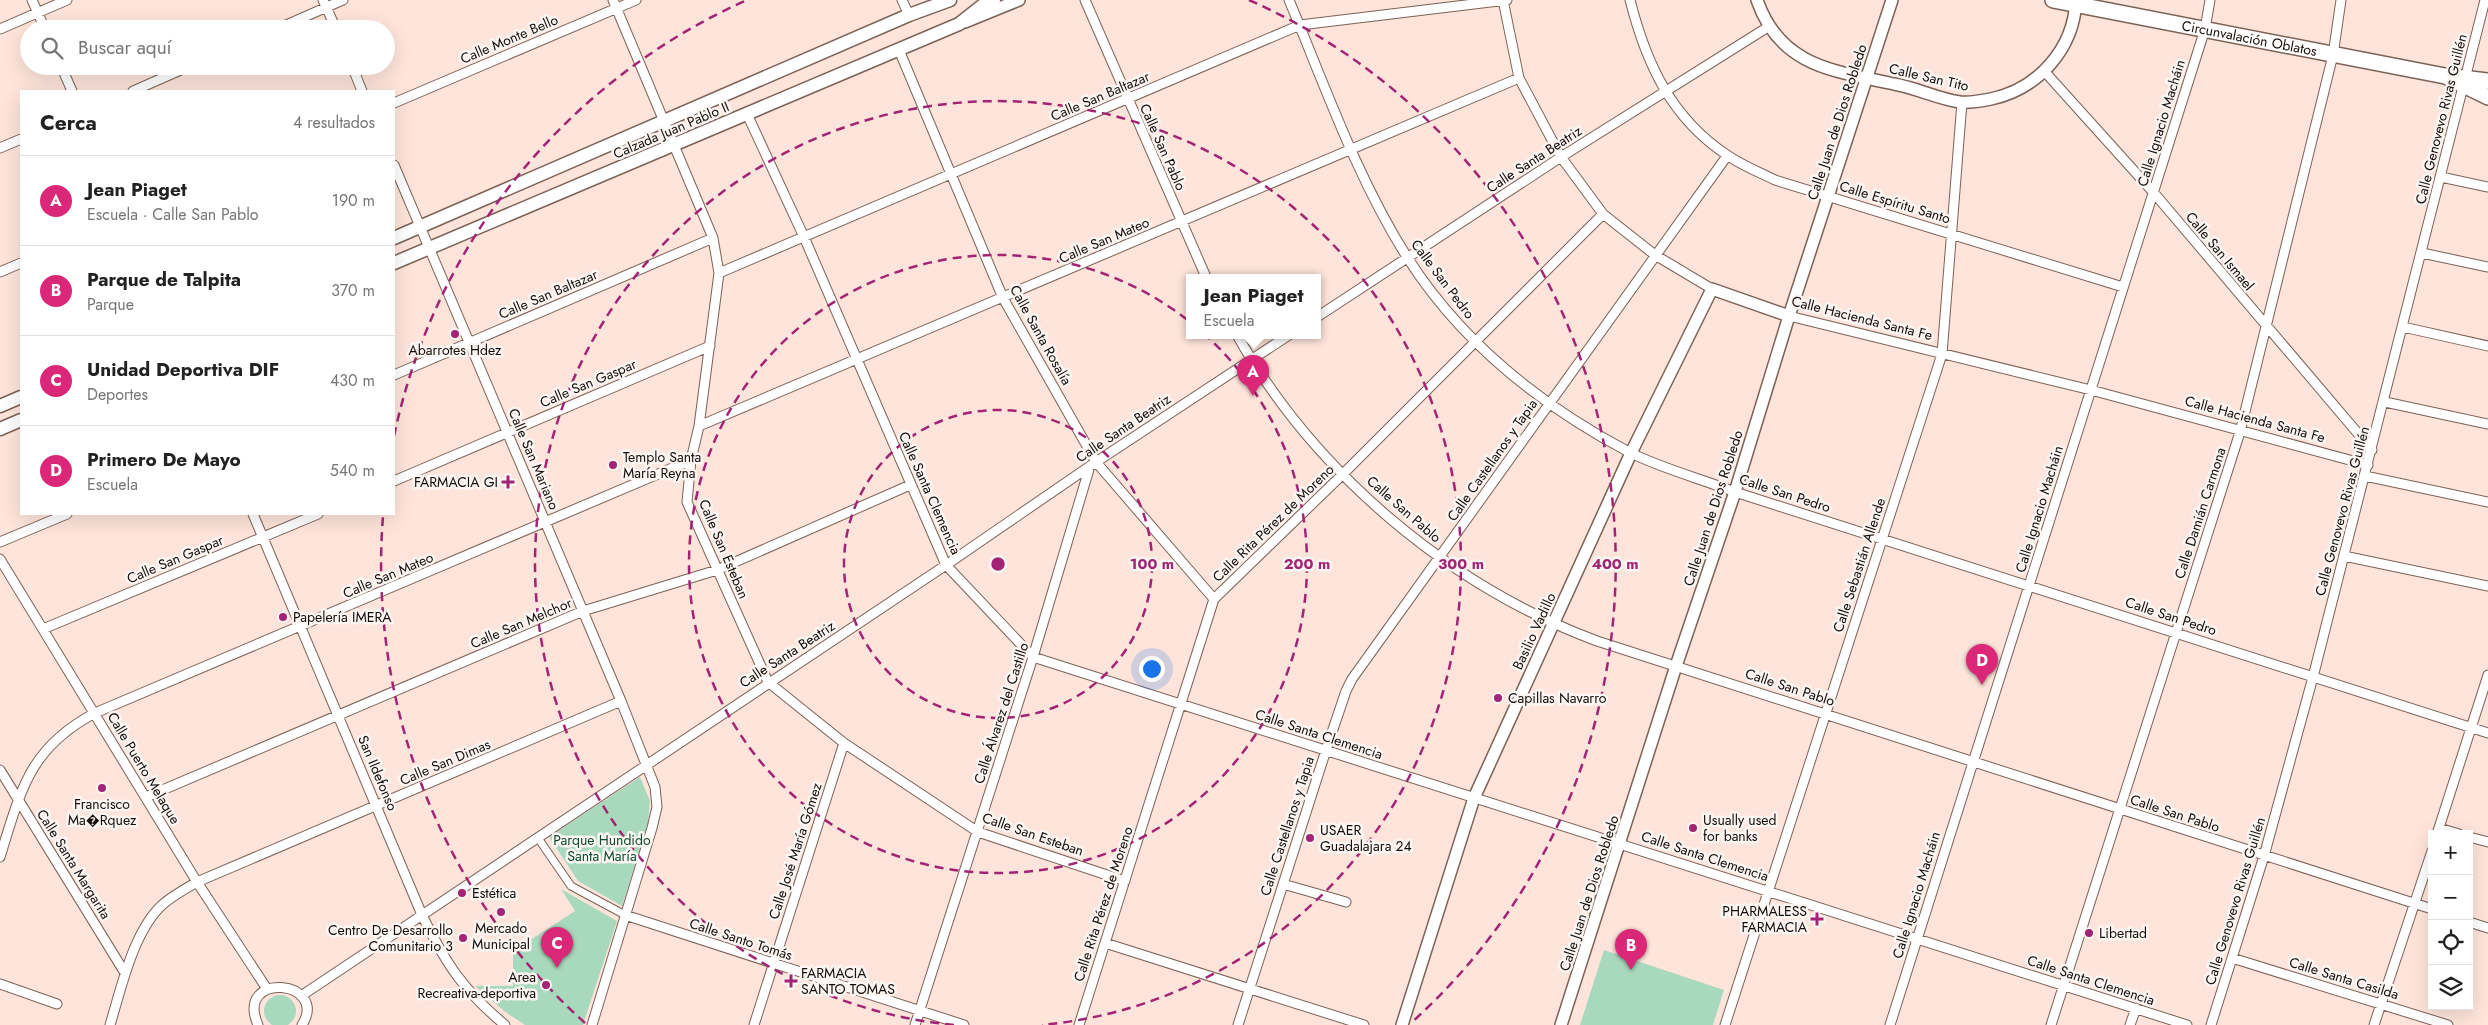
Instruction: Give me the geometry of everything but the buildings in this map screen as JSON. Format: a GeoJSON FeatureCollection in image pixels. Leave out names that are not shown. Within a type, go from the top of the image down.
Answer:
{"type":"FeatureCollection","features":[{"type":"Feature","properties":{"kind":"main road","name":"Calzada Juan Pablo II"},"geometry":{"type":"LineString","coordinates":[[395,263],[959,24],[983,5],[994,0]]}},
{"type":"Feature","properties":{"kind":"main road","name":"Circunvalación Oblatos"},"geometry":{"type":"LineString","coordinates":[[2053,0],[2076,2],[2333,56],[2444,76],[2465,82],[2488,97]]}},
{"type":"Feature","properties":{"kind":"main road","name":"Calzada Juan Pablo II"},"geometry":{"type":"LineString","coordinates":[[395,238],[909,15],[946,1]]}},
{"type":"Feature","properties":{"kind":"main road","name":"Circunvalación Oblatos"},"geometry":{"type":"LineString","coordinates":[[2465,82],[2488,81]]}},
{"type":"Feature","properties":{"kind":"main road"},"geometry":{"type":"LineString","coordinates":[[0,406],[20,397]]}},
{"type":"Feature","properties":{"kind":"main road"},"geometry":{"type":"LineString","coordinates":[[0,429],[20,420]]}},
{"type":"Feature","properties":{"kind":"street"},"geometry":{"type":"LineString","coordinates":[[32,0],[41,20]]}},
{"type":"Feature","properties":{"kind":"street"},"geometry":{"type":"LineString","coordinates":[[21,20],[67,0]]}},
{"type":"Feature","properties":{"kind":"street"},"geometry":{"type":"LineString","coordinates":[[294,20],[325,4],[343,0]]}},
{"type":"Feature","properties":{"kind":"street","name":"Calle Monte Bello"},"geometry":{"type":"LineString","coordinates":[[395,103],[615,4],[636,0]]}},
{"type":"Feature","properties":{"kind":"street"},"geometry":{"type":"LineString","coordinates":[[902,0],[909,15]]}},
{"type":"Feature","properties":{"kind":"street","name":"Calzada Juan Pablo II"},"geometry":{"type":"LineString","coordinates":[[959,24],[1019,0]]}},
{"type":"Feature","properties":{"kind":"street","name":"Calle San Pablo"},"geometry":{"type":"LineString","coordinates":[[1085,0],[1205,274]]}},
{"type":"Feature","properties":{"kind":"street","name":"Calle San Pedro"},"geometry":{"type":"LineString","coordinates":[[1289,0],[1377,205],[1407,258],[1441,304],[1475,342],[1511,374],[1549,403],[1631,453],[1736,492],[2488,733]]}},
{"type":"Feature","properties":{"kind":"street","name":"Calle Hacienda Santa Fe"},"geometry":{"type":"LineString","coordinates":[[1503,0],[1519,78],[1560,158],[1603,214],[1655,255],[1712,289],[1789,316],[2091,390],[2240,432],[2368,465]]}},
{"type":"Feature","properties":{"kind":"street","name":"Calle San Baltazar"},"geometry":{"type":"LineString","coordinates":[[719,273],[1300,25],[1507,0]]}},
{"type":"Feature","properties":{"kind":"street","name":"Calle Espíritu Santo"},"geometry":{"type":"LineString","coordinates":[[1630,0],[1640,38],[1665,92],[1691,126],[1727,156],[1774,180],[1953,233],[2123,287]]}},
{"type":"Feature","properties":{"kind":"street","name":"Calle San Tito"},"geometry":{"type":"LineString","coordinates":[[1757,0],[1768,27],[1802,58],[1844,74],[1896,84],[1962,102],[1979,101],[2014,91],[2045,72],[2058,55],[2066,40],[2076,2]]}},
{"type":"Feature","properties":{"kind":"street","name":"Calle Juan de Dios Robledo"},"geometry":{"type":"LineString","coordinates":[[1561,1025],[1621,844],[1676,666],[1736,492],[1789,316],[1892,0]]}},
{"type":"Feature","properties":{"kind":"street","name":"Calle Ignacio Macháin"},"geometry":{"type":"LineString","coordinates":[[1890,1025],[1972,760],[2205,30],[2210,0]]}},
{"type":"Feature","properties":{"kind":"street","name":"Calle Damián Carmona"},"geometry":{"type":"LineString","coordinates":[[2051,1025],[2240,432],[2333,56],[2341,0]]}},
{"type":"Feature","properties":{"kind":"street","name":"Calle Genovevo Rivas Guillén"},"geometry":{"type":"LineString","coordinates":[[2211,1025],[2264,856],[2313,677],[2385,402],[2485,0]]}},
{"type":"Feature","properties":{"kind":"street"},"geometry":{"type":"LineString","coordinates":[[325,4],[332,20]]}},
{"type":"Feature","properties":{"kind":"street","name":"Calle San Esteban"},"geometry":{"type":"LineString","coordinates":[[615,4],[713,238],[719,273],[710,346],[691,460],[687,502],[768,682],[844,743],[978,832],[1125,881]]}},
{"type":"Feature","properties":{"kind":"street"},"geometry":{"type":"LineString","coordinates":[[0,29],[20,21]]}},
{"type":"Feature","properties":{"kind":"street","name":"Calle Santa Beatriz"},"geometry":{"type":"LineString","coordinates":[[1321,314],[1560,158],[1768,27]]}},
{"type":"Feature","properties":{"kind":"street","name":"Calle Santa Rosalía"},"geometry":{"type":"LineString","coordinates":[[899,50],[1003,298],[1093,464],[1214,599]]}},
{"type":"Feature","properties":{"kind":"street","name":"Calle San Ismael"},"geometry":{"type":"LineString","coordinates":[[2045,72],[2154,193],[2372,450]]}},
{"type":"Feature","properties":{"kind":"street"},"geometry":{"type":"LineString","coordinates":[[65,75],[72,90]]}},
{"type":"Feature","properties":{"kind":"street"},"geometry":{"type":"LineString","coordinates":[[135,90],[169,75]]}},
{"type":"Feature","properties":{"kind":"street"},"geometry":{"type":"LineString","coordinates":[[356,75],[362,90]]}},
{"type":"Feature","properties":{"kind":"street","name":"Calle San Mateo"},"geometry":{"type":"LineString","coordinates":[[698,426],[1519,78]]}},
{"type":"Feature","properties":{"kind":"street","name":"Calle Sebastián Allende"},"geometry":{"type":"LineString","coordinates":[[1725,1025],[1942,354],[1962,102]]}},
{"type":"Feature","properties":{"kind":"street","name":"Calle Santa Clemencia"},"geometry":{"type":"LineString","coordinates":[[747,114],[804,237],[946,565],[1034,657],[2188,1025]]}},
{"type":"Feature","properties":{"kind":"street"},"geometry":{"type":"LineString","coordinates":[[0,148],[20,139]]}},
{"type":"Feature","properties":{"kind":"street","name":"Calle Castellanos y Tapia"},"geometry":{"type":"LineString","coordinates":[[1238,1025],[1326,750],[1346,691],[1352,679],[1727,156]]}},
{"type":"Feature","properties":{"kind":"street","name":"Calle San Mariano"},"geometry":{"type":"LineString","coordinates":[[395,167],[546,522],[655,787],[657,808],[592,1025]]}},
{"type":"Feature","properties":{"kind":"street"},"geometry":{"type":"LineString","coordinates":[[2441,177],[2488,187]]}},
{"type":"Feature","properties":{"kind":"street","name":"Calle Rita Pérez de Moreno"},"geometry":{"type":"LineString","coordinates":[[1079,1025],[1214,599],[1343,474],[1603,214]]}},
{"type":"Feature","properties":{"kind":"street","name":"Calle San Baltazar"},"geometry":{"type":"LineString","coordinates":[[395,375],[713,238]]}},
{"type":"Feature","properties":{"kind":"street"},"geometry":{"type":"LineString","coordinates":[[2422,253],[2488,267]]}},
{"type":"Feature","properties":{"kind":"street"},"geometry":{"type":"LineString","coordinates":[[0,272],[20,263]]}},
{"type":"Feature","properties":{"kind":"street","name":"Basilio Vadillo"},"geometry":{"type":"LineString","coordinates":[[1402,1025],[1474,798],[1555,624],[1631,453],[1712,289]]}},
{"type":"Feature","properties":{"kind":"street"},"geometry":{"type":"LineString","coordinates":[[2403,327],[2488,346]]}},
{"type":"Feature","properties":{"kind":"street","name":"Calle San Pablo"},"geometry":{"type":"LineString","coordinates":[[1239,339],[1251,360],[1294,419],[1343,474],[1383,511],[1440,558],[1496,592],[1555,624],[1597,641],[2428,908]]}},
{"type":"Feature","properties":{"kind":"street","name":"Calle Santa Beatriz"},"geometry":{"type":"LineString","coordinates":[[301,996],[768,682],[946,565],[1093,464],[1283,339]]}},
{"type":"Feature","properties":{"kind":"street","name":"Calle San Gaspar"},"geometry":{"type":"LineString","coordinates":[[395,481],[710,346]]}},
{"type":"Feature","properties":{"kind":"street"},"geometry":{"type":"LineString","coordinates":[[2385,402],[2488,424]]}},
{"type":"Feature","properties":{"kind":"street","name":"Calle San Mateo"},"geometry":{"type":"LineString","coordinates":[[0,857],[18,800],[32,768],[48,746],[71,726],[95,713],[691,460]]}},
{"type":"Feature","properties":{"kind":"street","name":"Calle Álvarez del Castillo"},"geometry":{"type":"LineString","coordinates":[[915,1025],[1034,657],[1093,464]]}},
{"type":"Feature","properties":{"kind":"street"},"geometry":{"type":"LineString","coordinates":[[2365,476],[2488,502]]}},
{"type":"Feature","properties":{"kind":"street","name":"Calle San Melchor"},"geometry":{"type":"LineString","coordinates":[[146,797],[583,612],[717,570],[910,484]]}},
{"type":"Feature","properties":{"kind":"street"},"geometry":{"type":"LineString","coordinates":[[0,542],[65,515]]}},
{"type":"Feature","properties":{"kind":"street","name":"San Ildefonso"},"geometry":{"type":"LineString","coordinates":[[253,515],[422,915],[450,968],[476,999],[505,1025]]}},
{"type":"Feature","properties":{"kind":"street","name":"Calle San Gaspar"},"geometry":{"type":"LineString","coordinates":[[43,629],[316,515]]}},
{"type":"Feature","properties":{"kind":"street"},"geometry":{"type":"LineString","coordinates":[[2344,556],[2488,586]]}},
{"type":"Feature","properties":{"kind":"street","name":"Calle Puerto Melaque"},"geometry":{"type":"LineString","coordinates":[[0,559],[197,882],[267,989]]}},
{"type":"Feature","properties":{"kind":"street"},"geometry":{"type":"LineString","coordinates":[[2438,830],[2488,675]]}},
{"type":"Feature","properties":{"kind":"street","name":"Calle San Dimas"},"geometry":{"type":"LineString","coordinates":[[112,1024],[125,973],[142,933],[160,906],[197,882],[377,807],[621,701]]}},
{"type":"Feature","properties":{"kind":"street","name":"Calle José María Gómez"},"geometry":{"type":"LineString","coordinates":[[754,1025],[844,743]]}},
{"type":"Feature","properties":{"kind":"street","name":"Calle Santa Margarita"},"geometry":{"type":"LineString","coordinates":[[0,770],[125,973]]}},
{"type":"Feature","properties":{"kind":"street","name":"Calle Santo Tomás"},"geometry":{"type":"LineString","coordinates":[[538,838],[572,886],[625,915],[964,1025]]}},
{"type":"Feature","properties":{"kind":"street"},"geometry":{"type":"LineString","coordinates":[[2473,838],[2488,842]]}},
{"type":"Feature","properties":{"kind":"street"},"geometry":{"type":"LineString","coordinates":[[2374,1025],[2428,863]]}},
{"type":"Feature","properties":{"kind":"street"},"geometry":{"type":"LineString","coordinates":[[1283,884],[1346,902]]}},
{"type":"Feature","properties":{"kind":"street"},"geometry":{"type":"LineString","coordinates":[[2473,923],[2488,928]]}},
{"type":"Feature","properties":{"kind":"street"},"geometry":{"type":"LineString","coordinates":[[1105,944],[1364,1025]]}},
{"type":"Feature","properties":{"kind":"street","name":"Calle Santa Casilda"},"geometry":{"type":"LineString","coordinates":[[2232,958],[2448,1025]]}},
{"type":"Feature","properties":{"kind":"street"},"geometry":{"type":"LineString","coordinates":[[0,984],[57,1004]]}},
{"type":"Feature","properties":{"kind":"street"},"geometry":{"type":"LineString","coordinates":[[258,1025],[254,1015],[255,1005],[259,996],[267,989],[285,986],[301,996],[306,1014],[302,1025]]}},
{"type":"Feature","properties":{"kind":"street"},"geometry":{"type":"LineString","coordinates":[[2130,1025],[2136,1008]]}},
{"type":"Feature","properties":{"kind":"green space","name":"Parque Hundido Santa María"},"geometry":{"type":"Polygon","coordinates":[[[640,777],[650,801],[648,823],[622,906],[578,881],[549,837],[640,777]]]}},
{"type":"Feature","properties":{"kind":"green space"},"geometry":{"type":"Polygon","coordinates":[[[561,889],[617,921],[583,1025],[525,1025],[504,1011],[475,986],[513,986],[513,951],[575,911],[561,889]]]}},
{"type":"Feature","properties":{"kind":"green space"},"geometry":{"type":"Polygon","coordinates":[[[1604,950],[1724,990],[1713,1025],[1580,1025],[1604,950]]]}},
{"type":"Feature","properties":{"kind":"green space"},"geometry":{"type":"Polygon","coordinates":[[[280,995],[286,996],[292,999],[295,1005],[295,1017],[292,1023],[286,1026],[274,1026],[268,1023],[264,1011],[268,999],[280,995]]]}},
{"type":"Feature","properties":{"kind":"place","name":"Abarrotes Hdez"},"geometry":{"type":"Point","coordinates":[455,334]}},
{"type":"Feature","properties":{"kind":"place","name":"Jean Piaget"},"geometry":{"type":"Point","coordinates":[1253,396]}},
{"type":"Feature","properties":{"kind":"place","name":"Templo Santa María Reyna"},"geometry":{"type":"Point","coordinates":[613,465]}},
{"type":"Feature","properties":{"kind":"place","name":"FARMACIA GI"},"geometry":{"type":"Point","coordinates":[508,482]}},
{"type":"Feature","properties":{"kind":"place","name":"Papelería IMERA"},"geometry":{"type":"Point","coordinates":[283,617]}},
{"type":"Feature","properties":{"kind":"place","name":"Primero De Mayo"},"geometry":{"type":"Point","coordinates":[1982,685]}},
{"type":"Feature","properties":{"kind":"place","name":"Capillas Navarro"},"geometry":{"type":"Point","coordinates":[1498,698]}},
{"type":"Feature","properties":{"kind":"place","name":"Francisco Ma�Rquez"},"geometry":{"type":"Point","coordinates":[102,788]}},
{"type":"Feature","properties":{"kind":"place","name":"Usually used for banks"},"geometry":{"type":"Point","coordinates":[1693,828]}},
{"type":"Feature","properties":{"kind":"place","name":"USAER Guadalajara 24"},"geometry":{"type":"Point","coordinates":[1310,838]}},
{"type":"Feature","properties":{"kind":"place","name":"Estética"},"geometry":{"type":"Point","coordinates":[462,893]}},
{"type":"Feature","properties":{"kind":"place","name":"Mercado Municipal"},"geometry":{"type":"Point","coordinates":[501,912]}},
{"type":"Feature","properties":{"kind":"place","name":"PHARMALESS FARMACIA"},"geometry":{"type":"Point","coordinates":[1817,919]}},
{"type":"Feature","properties":{"kind":"place","name":"Libertad"},"geometry":{"type":"Point","coordinates":[2089,933]}},
{"type":"Feature","properties":{"kind":"place","name":"Centro De Desarrollo Comunitario 3"},"geometry":{"type":"Point","coordinates":[463,938]}},
{"type":"Feature","properties":{"kind":"place","name":"Unidad Deportiva DIF"},"geometry":{"type":"Point","coordinates":[557,968]}},
{"type":"Feature","properties":{"kind":"place","name":"Parque de Talpita"},"geometry":{"type":"Point","coordinates":[1631,970]}},
{"type":"Feature","properties":{"kind":"place","name":"FARMACIA SANTO TOMAS"},"geometry":{"type":"Point","coordinates":[791,981]}},
{"type":"Feature","properties":{"kind":"place","name":"Area Recreativa-deportiva"},"geometry":{"type":"Point","coordinates":[546,985]}}]}
